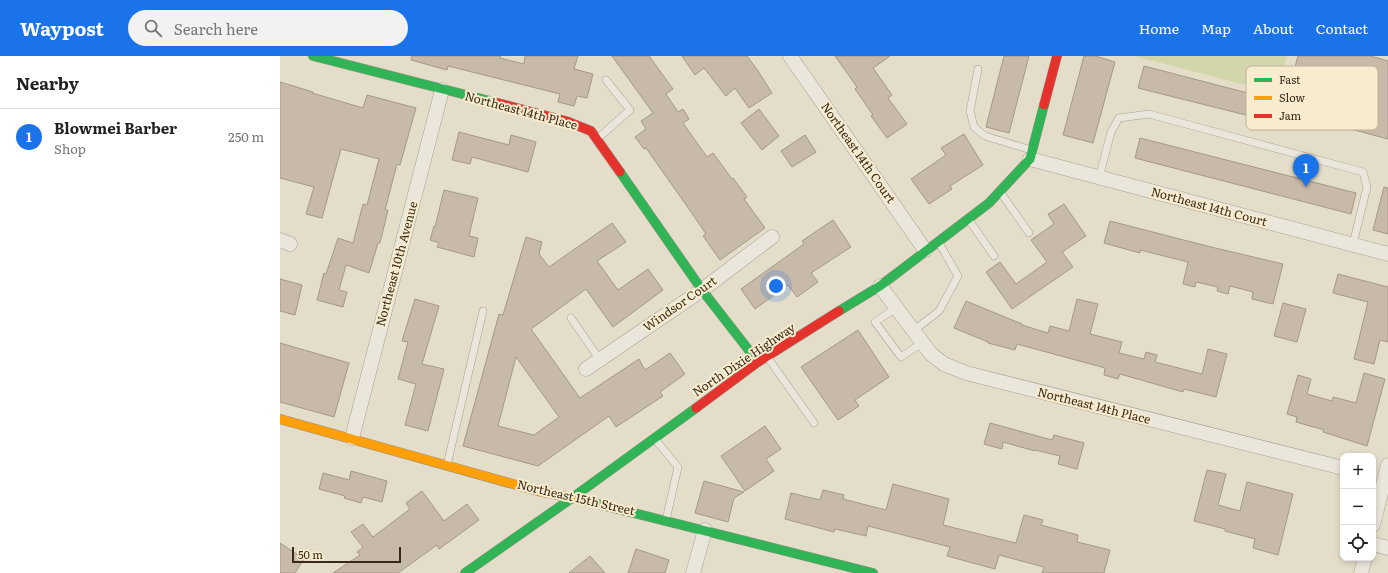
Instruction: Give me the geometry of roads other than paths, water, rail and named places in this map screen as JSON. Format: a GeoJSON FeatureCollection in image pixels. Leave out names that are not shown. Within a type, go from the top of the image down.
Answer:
{"type":"FeatureCollection","features":[{"type":"Feature","properties":{"kind":"street","name":"Northeast 14th Place"},"geometry":{"type":"LineString","coordinates":[[313,56],[566,121],[591,130],[702,290],[758,362]]}},
{"type":"Feature","properties":{"kind":"street","name":"Northeast 14th Court"},"geometry":{"type":"LineString","coordinates":[[790,56],[925,250]]}},
{"type":"Feature","properties":{"kind":"street"},"geometry":{"type":"LineString","coordinates":[[1032,155],[1057,56]]}},
{"type":"Feature","properties":{"kind":"street","name":"Northeast 10th Avenue"},"geometry":{"type":"LineString","coordinates":[[352,438],[442,90]]}},
{"type":"Feature","properties":{"kind":"street","name":"Northeast 14th Court"},"geometry":{"type":"LineString","coordinates":[[1032,155],[1099,178],[1388,254]]}},
{"type":"Feature","properties":{"kind":"street","name":"North Dixie Highway"},"geometry":{"type":"LineString","coordinates":[[466,573],[572,498],[758,362],[880,286],[925,250],[989,203],[1032,155]]}},
{"type":"Feature","properties":{"kind":"street","name":"Windsor Court"},"geometry":{"type":"LineString","coordinates":[[586,369],[702,290],[772,237]]}},
{"type":"Feature","properties":{"kind":"street","name":"Northeast 14th Place"},"geometry":{"type":"LineString","coordinates":[[880,286],[931,354],[944,364],[966,373],[1340,467]]}},
{"type":"Feature","properties":{"kind":"street","name":"Northeast 15th Street"},"geometry":{"type":"LineString","coordinates":[[280,419],[538,491],[666,520],[873,573]]}},
{"type":"Feature","properties":{"kind":"street"},"geometry":{"type":"LineString","coordinates":[[1376,508],[1382,473]]}},
{"type":"Feature","properties":{"kind":"street"},"geometry":{"type":"LineString","coordinates":[[693,573],[705,530]]}},
{"type":"Feature","properties":{"kind":"street"},"geometry":{"type":"LineString","coordinates":[[1376,545],[1388,548]]}},
{"type":"Feature","properties":{"kind":"street"},"geometry":{"type":"LineString","coordinates":[[1361,573],[1364,561]]}},
{"type":"Feature","properties":{"kind":"lane"},"geometry":{"type":"LineString","coordinates":[[978,70],[970,111],[974,127],[985,136],[1032,155]]}},
{"type":"Feature","properties":{"kind":"lane"},"geometry":{"type":"LineString","coordinates":[[597,139],[630,110],[606,80]]}},
{"type":"Feature","properties":{"kind":"lane"},"geometry":{"type":"LineString","coordinates":[[1099,178],[1111,132],[1119,118],[1150,114],[1363,172],[1367,187],[1353,244]]}},
{"type":"Feature","properties":{"kind":"lane"},"geometry":{"type":"LineString","coordinates":[[1000,192],[1029,233]]}},
{"type":"Feature","properties":{"kind":"lane"},"geometry":{"type":"LineString","coordinates":[[968,219],[994,256]]}},
{"type":"Feature","properties":{"kind":"lane"},"geometry":{"type":"LineString","coordinates":[[913,331],[939,311],[958,276],[938,241]]}},
{"type":"Feature","properties":{"kind":"lane"},"geometry":{"type":"LineString","coordinates":[[896,308],[875,322],[901,356],[922,343]]}},
{"type":"Feature","properties":{"kind":"lane"},"geometry":{"type":"LineString","coordinates":[[447,465],[483,312]]}},
{"type":"Feature","properties":{"kind":"lane"},"geometry":{"type":"LineString","coordinates":[[571,318],[600,360]]}},
{"type":"Feature","properties":{"kind":"lane"},"geometry":{"type":"LineString","coordinates":[[766,357],[814,423]]}},
{"type":"Feature","properties":{"kind":"lane"},"geometry":{"type":"LineString","coordinates":[[654,438],[678,467],[666,520]]}},
{"type":"Feature","properties":{"kind":"place","name":"Blowmei Barber"},"geometry":{"type":"Point","coordinates":[1306,187]}}]}
